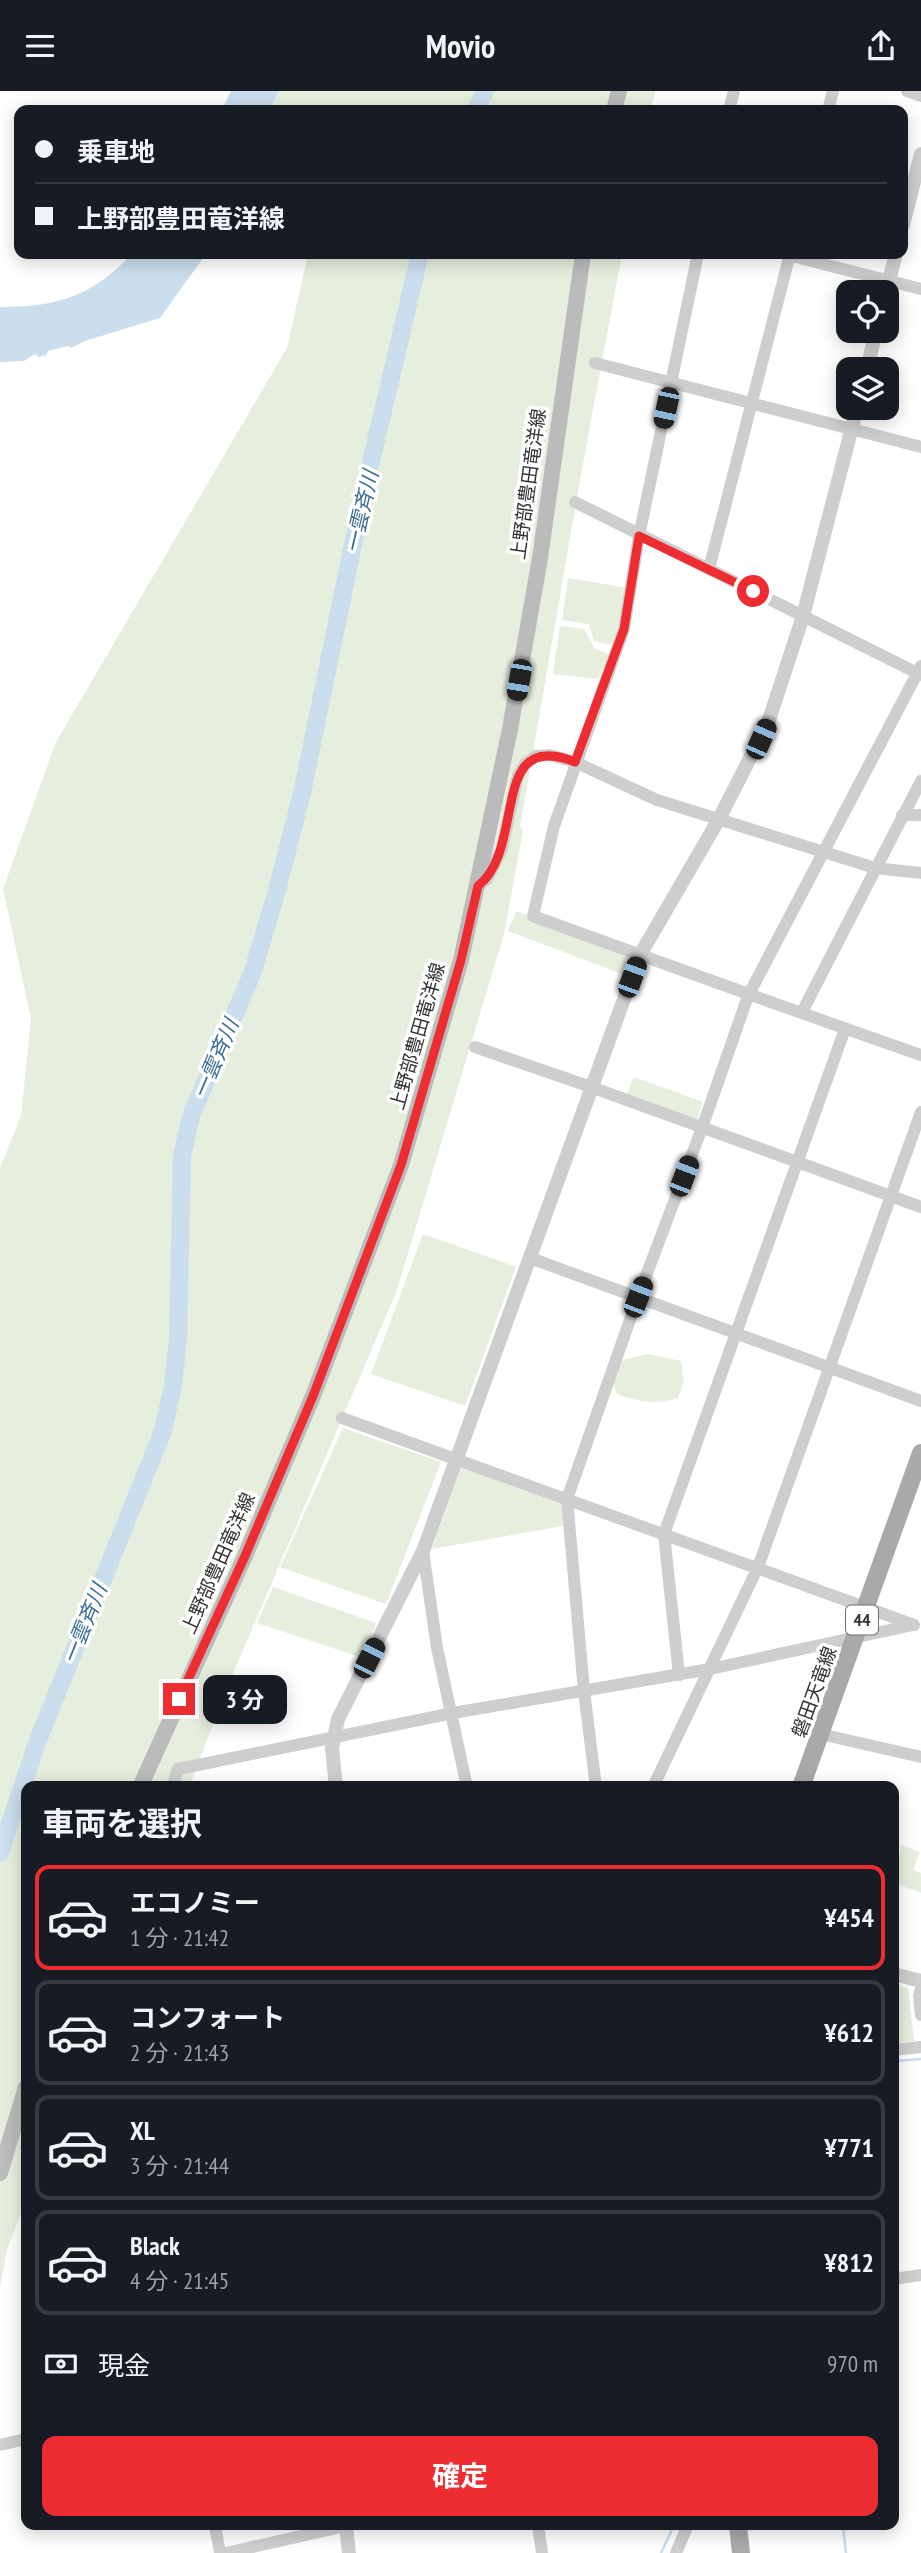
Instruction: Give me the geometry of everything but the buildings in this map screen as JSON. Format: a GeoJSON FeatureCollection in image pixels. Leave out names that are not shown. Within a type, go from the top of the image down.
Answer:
{"type":"FeatureCollection","features":[{"type":"Feature","properties":{"kind":"main road","name":"上野部豊田竜洋線"},"geometry":{"type":"LineString","coordinates":[[143,1781],[245,1556],[313,1396],[401,1165],[461,960],[510,729],[540,558],[582,259]]}},
{"type":"Feature","properties":{"kind":"main road","name":"磐田天竜線"},"geometry":{"type":"LineString","coordinates":[[803,1781],[921,1453]]}},
{"type":"Feature","properties":{"kind":"main road"},"geometry":{"type":"LineString","coordinates":[[0,2173],[21,2102]]}},
{"type":"Feature","properties":{"kind":"main road"},"geometry":{"type":"LineString","coordinates":[[739,2530],[741,2553]]}},
{"type":"Feature","properties":{"kind":"street"},"geometry":{"type":"LineString","coordinates":[[906,91],[921,96]]}},
{"type":"Feature","properties":{"kind":"street"},"geometry":{"type":"LineString","coordinates":[[908,205],[921,154]]}},
{"type":"Feature","properties":{"kind":"street"},"geometry":{"type":"LineString","coordinates":[[697,259],[639,536],[624,629],[554,826],[533,916],[748,996],[802,1012],[921,1055]]}},
{"type":"Feature","properties":{"kind":"street"},"geometry":{"type":"LineString","coordinates":[[709,569],[787,259]]}},
{"type":"Feature","properties":{"kind":"street"},"geometry":{"type":"LineString","coordinates":[[804,259],[869,280]]}},
{"type":"Feature","properties":{"kind":"street"},"geometry":{"type":"LineString","coordinates":[[890,280],[895,259]]}},
{"type":"Feature","properties":{"kind":"street"},"geometry":{"type":"LineString","coordinates":[[899,287],[921,289]]}},
{"type":"Feature","properties":{"kind":"street"},"geometry":{"type":"LineString","coordinates":[[595,363],[921,447]]}},
{"type":"Feature","properties":{"kind":"street"},"geometry":{"type":"LineString","coordinates":[[336,1781],[333,1736],[338,1719],[423,1551],[640,955],[719,819],[768,723],[803,616],[854,420]]}},
{"type":"Feature","properties":{"kind":"street"},"geometry":{"type":"LineString","coordinates":[[575,502],[639,536],[920,671],[822,850],[748,996],[567,1499],[584,1691],[595,1781]]}},
{"type":"Feature","properties":{"kind":"street"},"geometry":{"type":"LineString","coordinates":[[478,886],[487,879],[502,849],[518,775],[525,764],[537,756],[550,755],[575,762],[657,800],[875,868],[921,873]]}},
{"type":"Feature","properties":{"kind":"street"},"geometry":{"type":"LineString","coordinates":[[802,1012],[921,781]]}},
{"type":"Feature","properties":{"kind":"street"},"geometry":{"type":"LineString","coordinates":[[902,815],[921,815]]}},
{"type":"Feature","properties":{"kind":"street"},"geometry":{"type":"LineString","coordinates":[[679,1675],[664,1534],[845,1029]]}},
{"type":"Feature","properties":{"kind":"street"},"geometry":{"type":"LineString","coordinates":[[475,1047],[921,1207]]}},
{"type":"Feature","properties":{"kind":"street"},"geometry":{"type":"LineString","coordinates":[[656,1781],[758,1567],[921,1112]]}},
{"type":"Feature","properties":{"kind":"street"},"geometry":{"type":"LineString","coordinates":[[530,1258],[921,1401]]}},
{"type":"Feature","properties":{"kind":"street"},"geometry":{"type":"LineString","coordinates":[[342,1418],[917,1626]]}},
{"type":"Feature","properties":{"kind":"street"},"geometry":{"type":"LineString","coordinates":[[423,1551],[433,1623],[466,1781]]}},
{"type":"Feature","properties":{"kind":"street"},"geometry":{"type":"LineString","coordinates":[[174,1781],[178,1769],[333,1736],[679,1675],[857,1636],[917,1626]]}},
{"type":"Feature","properties":{"kind":"street"},"geometry":{"type":"LineString","coordinates":[[820,1734],[921,1758]]}},
{"type":"Feature","properties":{"kind":"street"},"geometry":{"type":"LineString","coordinates":[[899,1975],[921,1982]]}},
{"type":"Feature","properties":{"kind":"street"},"geometry":{"type":"LineString","coordinates":[[921,1989],[921,2015]]}},
{"type":"Feature","properties":{"kind":"street"},"geometry":{"type":"LineString","coordinates":[[899,2049],[921,2047]]}},
{"type":"Feature","properties":{"kind":"street"},"geometry":{"type":"LineString","coordinates":[[12,2128],[21,2115]]}},
{"type":"Feature","properties":{"kind":"street"},"geometry":{"type":"LineString","coordinates":[[899,2278],[921,2275]]}},
{"type":"Feature","properties":{"kind":"street"},"geometry":{"type":"LineString","coordinates":[[0,2445],[21,2440]]}},
{"type":"Feature","properties":{"kind":"street"},"geometry":{"type":"LineString","coordinates":[[216,2530],[220,2553]]}},
{"type":"Feature","properties":{"kind":"street"},"geometry":{"type":"LineString","coordinates":[[226,2553],[265,2549],[333,2530]]}},
{"type":"Feature","properties":{"kind":"street"},"geometry":{"type":"LineString","coordinates":[[347,2530],[349,2553]]}},
{"type":"Feature","properties":{"kind":"street"},"geometry":{"type":"LineString","coordinates":[[539,2530],[542,2553]]}},
{"type":"Feature","properties":{"kind":"street"},"geometry":{"type":"LineString","coordinates":[[676,2553],[686,2530]]}},
{"type":"Feature","properties":{"kind":"green space"},"geometry":{"type":"Polygon","coordinates":[[[279,91],[656,91],[652,105],[273,105],[279,91]]]}},
{"type":"Feature","properties":{"kind":"green space"},"geometry":{"type":"Polygon","coordinates":[[[307,259],[621,259],[580,480],[504,934],[397,1290],[234,1671],[191,1781],[21,1781],[21,2213],[7,2250],[0,2287],[0,1168],[21,1116],[31,1018],[3,889],[56,742],[287,348],[307,259]]]}},
{"type":"Feature","properties":{"kind":"green space"},"geometry":{"type":"Polygon","coordinates":[[[568,578],[627,588],[625,623],[611,645],[594,641],[589,624],[562,620],[568,578]]]}},
{"type":"Feature","properties":{"kind":"green space"},"geometry":{"type":"Polygon","coordinates":[[[560,626],[584,629],[594,648],[610,655],[598,679],[553,674],[560,626]]]}},
{"type":"Feature","properties":{"kind":"green space"},"geometry":{"type":"Polygon","coordinates":[[[516,911],[631,952],[622,974],[508,931],[516,911]]]}},
{"type":"Feature","properties":{"kind":"green space"},"geometry":{"type":"Polygon","coordinates":[[[634,1077],[703,1102],[696,1122],[626,1096],[634,1077]]]}},
{"type":"Feature","properties":{"kind":"green space"},"geometry":{"type":"Polygon","coordinates":[[[423,1234],[516,1267],[465,1406],[371,1374],[423,1234]]]}},
{"type":"Feature","properties":{"kind":"green space"},"geometry":{"type":"Polygon","coordinates":[[[648,1354],[681,1361],[684,1382],[678,1398],[648,1402],[617,1394],[613,1383],[623,1360],[648,1354]]]}},
{"type":"Feature","properties":{"kind":"green space"},"geometry":{"type":"Polygon","coordinates":[[[343,1428],[441,1462],[386,1604],[280,1567],[343,1428]]]}},
{"type":"Feature","properties":{"kind":"green space"},"geometry":{"type":"Polygon","coordinates":[[[461,1467],[563,1505],[563,1526],[432,1549],[461,1467]]]}},
{"type":"Feature","properties":{"kind":"green space"},"geometry":{"type":"Polygon","coordinates":[[[273,1587],[376,1623],[363,1658],[257,1623],[273,1587]]]}},
{"type":"Feature","properties":{"kind":"green space"},"geometry":{"type":"Polygon","coordinates":[[[901,1845],[920,1852],[913,1870],[921,1873],[921,1893],[899,1885],[901,1845]]]}},
{"type":"Feature","properties":{"kind":"green space"},"geometry":{"type":"Polygon","coordinates":[[[899,1985],[908,1988],[914,2041],[899,2042],[899,1985]]]}},
{"type":"Feature","properties":{"kind":"water"},"geometry":{"type":"Polygon","coordinates":[[[231,91],[279,91],[272,105],[224,105],[231,91]]]}},
{"type":"Feature","properties":{"kind":"water"},"geometry":{"type":"Polygon","coordinates":[[[127,259],[202,259],[160,318],[85,341],[71,348],[68,346],[48,351],[46,355],[39,357],[35,354],[24,361],[0,362],[0,307],[39,305],[73,296],[103,280],[127,259]]]}},
{"type":"Feature","properties":{"kind":"waterway","name":"一雲斉川"},"geometry":{"type":"LineString","coordinates":[[478,105],[485,91]]}},
{"type":"Feature","properties":{"kind":"waterway","name":"一雲斉川"},"geometry":{"type":"LineString","coordinates":[[24,1781],[38,1740],[163,1431],[173,1385],[178,1338],[182,1156],[191,1116],[252,974],[276,894],[302,793],[363,496],[419,259]]}},
{"type":"Feature","properties":{"kind":"waterway","name":"一雲斉川"},"geometry":{"type":"LineString","coordinates":[[0,1853],[21,1791]]}},
{"type":"Feature","properties":{"kind":"waterway"},"geometry":{"type":"LineString","coordinates":[[899,2061],[921,2059]]}},
{"type":"Feature","properties":{"kind":"waterway"},"geometry":{"type":"LineString","coordinates":[[661,2553],[672,2530]]}},
{"type":"Feature","properties":{"kind":"waterway"},"geometry":{"type":"LineString","coordinates":[[844,2530],[846,2553]]}},
{"type":"Feature","properties":{"kind":"route"},"geometry":{"type":"LineString","coordinates":[[179,1699],[245,1556],[313,1396],[401,1165],[461,960],[478,886],[487,879],[502,849],[518,775],[525,764],[537,756],[560,756],[575,762],[624,629],[639,536],[753,591]]}}]}
